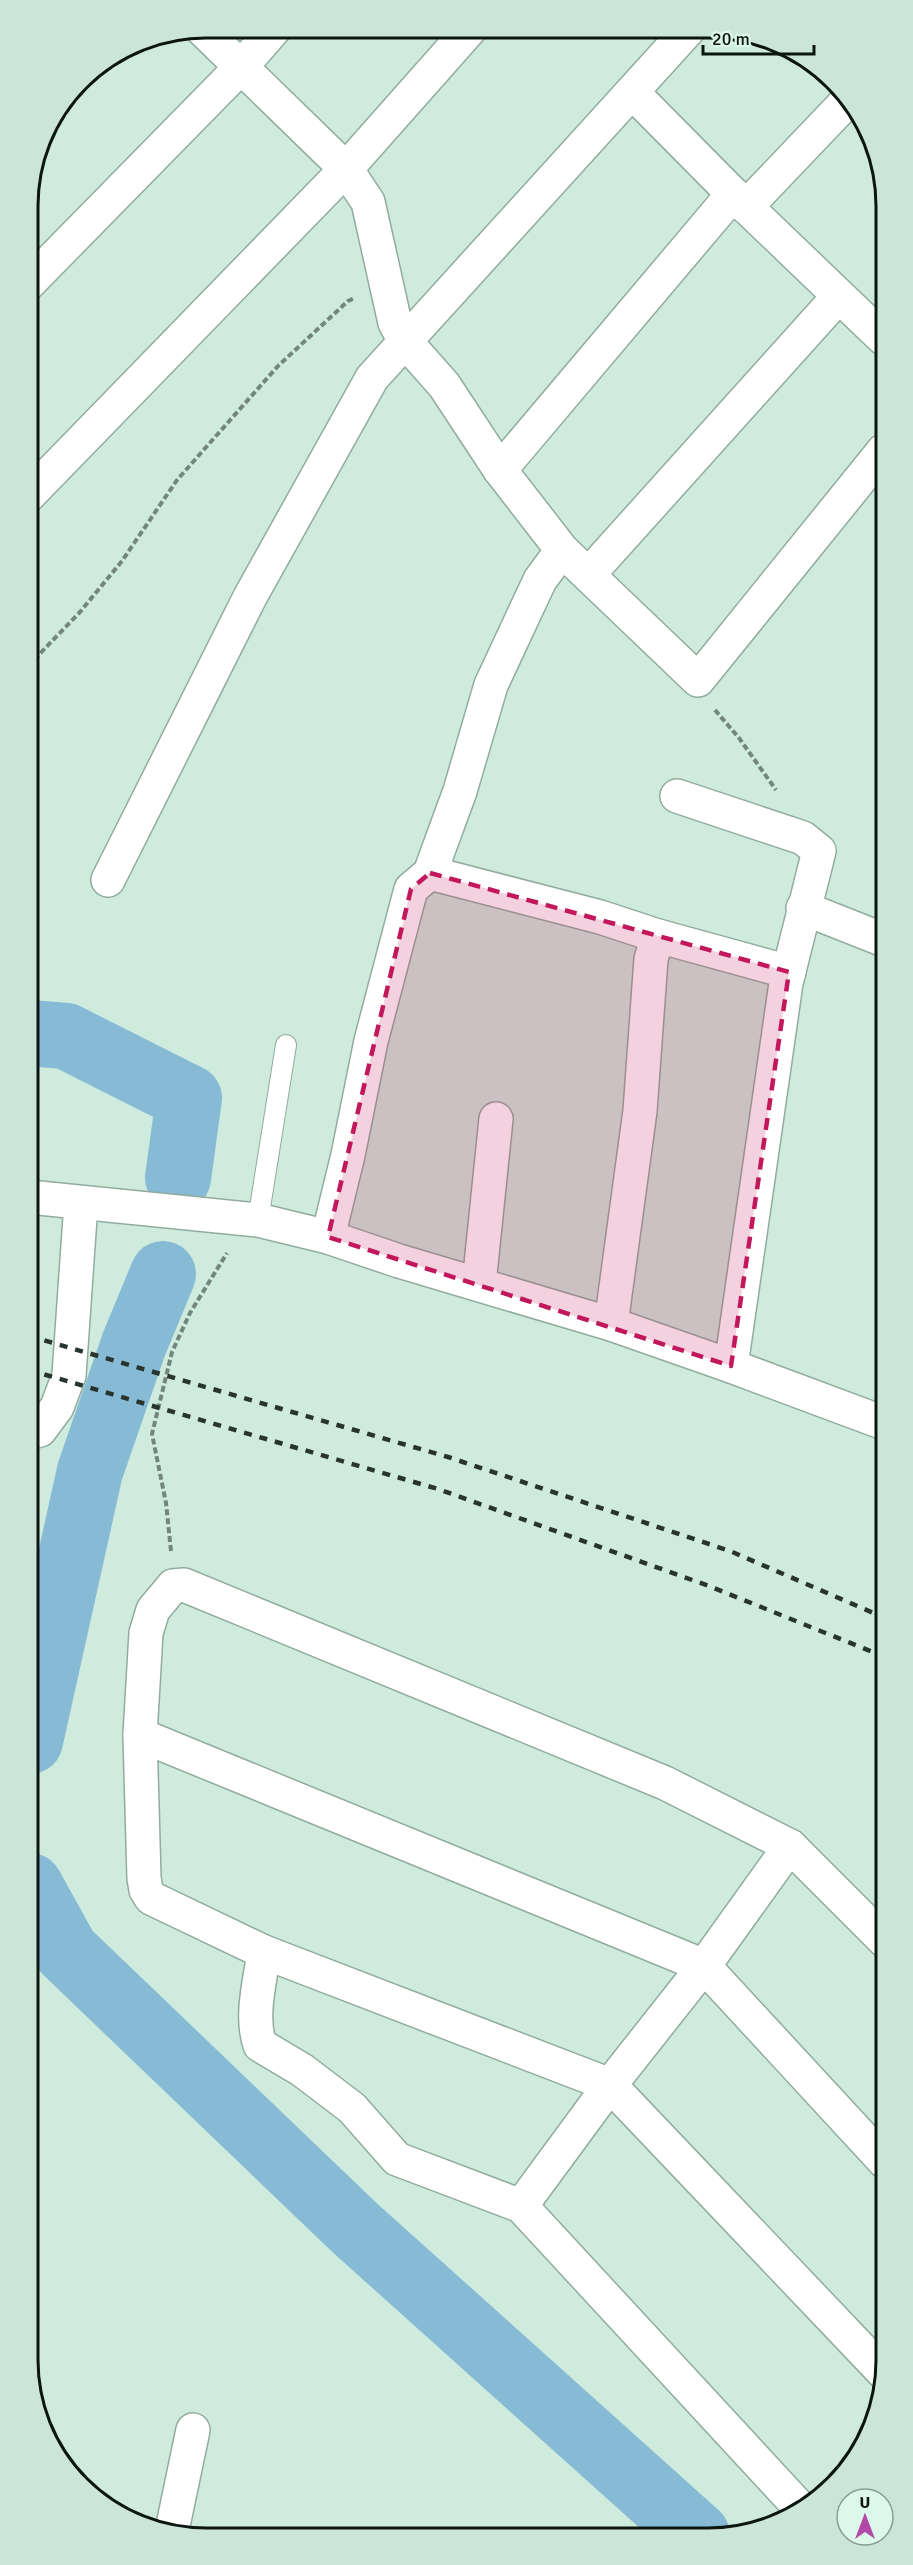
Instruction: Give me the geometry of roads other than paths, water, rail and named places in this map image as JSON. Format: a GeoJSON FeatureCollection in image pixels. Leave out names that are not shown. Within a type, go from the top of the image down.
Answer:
{"type":"FeatureCollection","features":[{"type":"Feature","properties":{"kind":"street"},"geometry":{"type":"LineString","coordinates":[[211,38],[346,169],[368,202],[394,323],[405,341],[444,385],[500,470],[562,550],[698,680],[876,462]]}},
{"type":"Feature","properties":{"kind":"street"},"geometry":{"type":"LineString","coordinates":[[38,274],[241,67],[266,38]]}},
{"type":"Feature","properties":{"kind":"street"},"geometry":{"type":"LineString","coordinates":[[38,486],[346,169],[462,38]]}},
{"type":"Feature","properties":{"kind":"street"},"geometry":{"type":"LineString","coordinates":[[108,880],[249,597],[372,378],[681,38]]}},
{"type":"Feature","properties":{"kind":"street"},"geometry":{"type":"LineString","coordinates":[[632,92],[739,201],[839,296],[876,320]]}},
{"type":"Feature","properties":{"kind":"street"},"geometry":{"type":"LineString","coordinates":[[500,470],[739,201],[842,105]]}},
{"type":"Feature","properties":{"kind":"street"},"geometry":{"type":"LineString","coordinates":[[589,574],[839,296]]}},
{"type":"Feature","properties":{"kind":"street"},"geometry":{"type":"LineString","coordinates":[[328,1237],[348,1155],[371,1041],[411,889],[430,873],[460,791],[491,685],[540,580],[562,550]]}},
{"type":"Feature","properties":{"kind":"street"},"geometry":{"type":"LineString","coordinates":[[677,796],[803,838],[819,851],[803,908],[789,972],[774,1058],[731,1366]]}},
{"type":"Feature","properties":{"kind":"street"},"geometry":{"type":"LineString","coordinates":[[430,873],[600,917],[658,936],[789,972]]}},
{"type":"Feature","properties":{"kind":"street"},"geometry":{"type":"LineString","coordinates":[[803,908],[876,937]]}},
{"type":"Feature","properties":{"kind":"street"},"geometry":{"type":"LineString","coordinates":[[611,1324],[640,1111],[651,959],[658,936]]}},
{"type":"Feature","properties":{"kind":"street"},"geometry":{"type":"LineString","coordinates":[[479,1284],[496,1119]]}},
{"type":"Feature","properties":{"kind":"street"},"geometry":{"type":"LineString","coordinates":[[38,1198],[258,1220],[328,1237],[399,1261],[611,1324],[875,1420]]}},
{"type":"Feature","properties":{"kind":"street"},"geometry":{"type":"LineString","coordinates":[[38,1431],[57,1407],[69,1375],[81,1203]]}},
{"type":"Feature","properties":{"kind":"street"},"geometry":{"type":"LineString","coordinates":[[875,1931],[790,1846],[654,1779],[184,1585],[173,1586],[153,1610],[146,1634],[140,1736],[146,1890],[151,1898],[173,1911],[264,1952],[610,2085],[875,2363]]}},
{"type":"Feature","properties":{"kind":"street"},"geometry":{"type":"LineString","coordinates":[[140,1736],[704,1966],[875,2151]]}},
{"type":"Feature","properties":{"kind":"street"},"geometry":{"type":"LineString","coordinates":[[521,2206],[610,2085],[704,1966],[790,1846]]}},
{"type":"Feature","properties":{"kind":"street"},"geometry":{"type":"LineString","coordinates":[[264,1952],[256,2016],[256,2032],[260,2045],[302,2070],[352,2108],[397,2160],[521,2206],[795,2503]]}},
{"type":"Feature","properties":{"kind":"street"},"geometry":{"type":"LineString","coordinates":[[173,2524],[193,2430]]}},
{"type":"Feature","properties":{"kind":"lane"},"geometry":{"type":"LineString","coordinates":[[258,1220],[286,1045]]}},
{"type":"Feature","properties":{"kind":"waterway"},"geometry":{"type":"LineString","coordinates":[[38,1034],[66,1036],[189,1098],[178,1178]]}},
{"type":"Feature","properties":{"kind":"waterway"},"geometry":{"type":"LineString","coordinates":[[38,1705],[90,1471],[134,1344],[163,1274]]}},
{"type":"Feature","properties":{"kind":"waterway"},"geometry":{"type":"LineString","coordinates":[[38,1900],[66,1951],[355,2228],[689,2528]]}},
{"type":"Feature","properties":{"kind":"railway"},"geometry":{"type":"LineString","coordinates":[[38,1339],[448,1457],[730,1551],[875,1614]]}},
{"type":"Feature","properties":{"kind":"railway"},"geometry":{"type":"LineString","coordinates":[[38,1373],[438,1489],[709,1586],[875,1653]]}}]}
